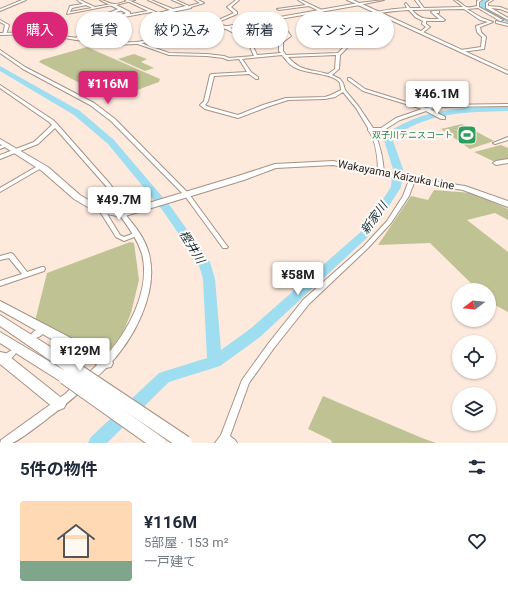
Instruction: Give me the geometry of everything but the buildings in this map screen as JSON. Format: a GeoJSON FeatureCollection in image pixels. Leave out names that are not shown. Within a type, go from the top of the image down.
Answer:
{"type":"FeatureCollection","features":[{"type":"Feature","properties":{"kind":"highway"},"geometry":{"type":"LineString","coordinates":[[0,305],[38,333],[106,362]]}},
{"type":"Feature","properties":{"kind":"highway"},"geometry":{"type":"LineString","coordinates":[[0,320],[158,443]]}},
{"type":"Feature","properties":{"kind":"highway"},"geometry":{"type":"LineString","coordinates":[[0,337],[69,373],[185,443]]}},
{"type":"Feature","properties":{"kind":"highway"},"geometry":{"type":"LineString","coordinates":[[5,356],[59,404]]}},
{"type":"Feature","properties":{"kind":"main road"},"geometry":{"type":"LineString","coordinates":[[349,0],[359,4]]}},
{"type":"Feature","properties":{"kind":"main road"},"geometry":{"type":"LineString","coordinates":[[288,17],[382,0]]}},
{"type":"Feature","properties":{"kind":"main road"},"geometry":{"type":"LineString","coordinates":[[132,43],[232,27]]}},
{"type":"Feature","properties":{"kind":"main road"},"geometry":{"type":"LineString","coordinates":[[2,34],[38,33],[76,39]]}},
{"type":"Feature","properties":{"kind":"main road","name":"Wakayama Kaizuka Line"},"geometry":{"type":"LineString","coordinates":[[0,140],[55,176],[94,208],[125,213],[241,178],[275,166],[333,163],[410,179],[465,188],[508,204]]}},
{"type":"Feature","properties":{"kind":"street"},"geometry":{"type":"LineString","coordinates":[[0,10],[25,0]]}},
{"type":"Feature","properties":{"kind":"street"},"geometry":{"type":"LineString","coordinates":[[78,0],[94,8]]}},
{"type":"Feature","properties":{"kind":"street"},"geometry":{"type":"LineString","coordinates":[[102,0],[127,12]]}},
{"type":"Feature","properties":{"kind":"street"},"geometry":{"type":"LineString","coordinates":[[128,0],[151,11]]}},
{"type":"Feature","properties":{"kind":"street"},"geometry":{"type":"LineString","coordinates":[[86,4],[71,7],[68,13],[133,0]]}},
{"type":"Feature","properties":{"kind":"street"},"geometry":{"type":"LineString","coordinates":[[149,0],[174,10]]}},
{"type":"Feature","properties":{"kind":"street"},"geometry":{"type":"LineString","coordinates":[[173,0],[190,7]]}},
{"type":"Feature","properties":{"kind":"street"},"geometry":{"type":"LineString","coordinates":[[166,12],[203,3],[196,0]]}},
{"type":"Feature","properties":{"kind":"street"},"geometry":{"type":"LineString","coordinates":[[224,18],[236,13],[229,7],[238,0]]}},
{"type":"Feature","properties":{"kind":"street"},"geometry":{"type":"LineString","coordinates":[[299,0],[322,11]]}},
{"type":"Feature","properties":{"kind":"street"},"geometry":{"type":"LineString","coordinates":[[416,0],[424,9]]}},
{"type":"Feature","properties":{"kind":"street"},"geometry":{"type":"LineString","coordinates":[[455,0],[482,19],[491,22],[508,24]]}},
{"type":"Feature","properties":{"kind":"street"},"geometry":{"type":"LineString","coordinates":[[479,7],[478,2],[481,0]]}},
{"type":"Feature","properties":{"kind":"street"},"geometry":{"type":"LineString","coordinates":[[487,7],[487,3],[492,0]]}},
{"type":"Feature","properties":{"kind":"street"},"geometry":{"type":"LineString","coordinates":[[359,4],[378,12]]}},
{"type":"Feature","properties":{"kind":"street"},"geometry":{"type":"LineString","coordinates":[[406,4],[409,9],[424,20],[442,20],[433,12],[442,12],[439,9]]}},
{"type":"Feature","properties":{"kind":"street"},"geometry":{"type":"LineString","coordinates":[[279,9],[310,5]]}},
{"type":"Feature","properties":{"kind":"street"},"geometry":{"type":"LineString","coordinates":[[479,7],[508,24]]}},
{"type":"Feature","properties":{"kind":"street"},"geometry":{"type":"LineString","coordinates":[[387,12],[409,9],[479,7],[500,8],[508,11]]}},
{"type":"Feature","properties":{"kind":"street"},"geometry":{"type":"LineString","coordinates":[[487,7],[508,19]]}},
{"type":"Feature","properties":{"kind":"street"},"geometry":{"type":"LineString","coordinates":[[114,12],[122,9]]}},
{"type":"Feature","properties":{"kind":"street"},"geometry":{"type":"LineString","coordinates":[[132,14],[151,11]]}},
{"type":"Feature","properties":{"kind":"street"},"geometry":{"type":"LineString","coordinates":[[286,11],[294,16]]}},
{"type":"Feature","properties":{"kind":"street"},"geometry":{"type":"LineString","coordinates":[[418,16],[436,14]]}},
{"type":"Feature","properties":{"kind":"street"},"geometry":{"type":"LineString","coordinates":[[394,19],[508,73]]}},
{"type":"Feature","properties":{"kind":"street"},"geometry":{"type":"LineString","coordinates":[[0,20],[6,25],[2,34]]}},
{"type":"Feature","properties":{"kind":"street"},"geometry":{"type":"LineString","coordinates":[[422,32],[428,28],[424,24],[424,20]]}},
{"type":"Feature","properties":{"kind":"street"},"geometry":{"type":"LineString","coordinates":[[461,51],[483,48],[484,37],[479,32],[478,26],[491,22]]}},
{"type":"Feature","properties":{"kind":"street"},"geometry":{"type":"LineString","coordinates":[[224,26],[252,45],[256,56]]}},
{"type":"Feature","properties":{"kind":"street"},"geometry":{"type":"LineString","coordinates":[[138,43],[169,54],[207,55],[224,57],[228,59],[256,56],[339,54]]}},
{"type":"Feature","properties":{"kind":"street"},"geometry":{"type":"LineString","coordinates":[[281,48],[284,55],[297,68],[329,75],[342,83],[344,86],[343,90],[359,109],[370,130],[378,151],[383,173]]}},
{"type":"Feature","properties":{"kind":"street"},"geometry":{"type":"LineString","coordinates":[[329,75],[337,69],[339,54],[345,48]]}},
{"type":"Feature","properties":{"kind":"street"},"geometry":{"type":"LineString","coordinates":[[0,52],[19,65],[92,104],[113,120],[186,195],[225,247]]}},
{"type":"Feature","properties":{"kind":"street"},"geometry":{"type":"LineString","coordinates":[[240,58],[250,73],[257,78]]}},
{"type":"Feature","properties":{"kind":"street"},"geometry":{"type":"LineString","coordinates":[[250,73],[212,75],[206,101],[202,105],[207,108],[238,116],[288,99],[330,97],[343,90]]}},
{"type":"Feature","properties":{"kind":"street"},"geometry":{"type":"LineString","coordinates":[[349,79],[364,90],[426,109],[443,118]]}},
{"type":"Feature","properties":{"kind":"street"},"geometry":{"type":"LineString","coordinates":[[0,86],[43,115],[55,126],[108,185],[137,234],[145,252],[148,266],[146,288],[136,317],[122,342],[106,362],[59,404],[5,443]]}},
{"type":"Feature","properties":{"kind":"street"},"geometry":{"type":"LineString","coordinates":[[370,130],[382,128],[398,119],[426,109],[448,105],[508,104]]}},
{"type":"Feature","properties":{"kind":"street"},"geometry":{"type":"LineString","coordinates":[[0,157],[36,143],[55,126]]}},
{"type":"Feature","properties":{"kind":"street"},"geometry":{"type":"LineString","coordinates":[[494,143],[508,138]]}},
{"type":"Feature","properties":{"kind":"street"},"geometry":{"type":"LineString","coordinates":[[0,148],[8,145]]}},
{"type":"Feature","properties":{"kind":"street"},"geometry":{"type":"LineString","coordinates":[[496,163],[508,161]]}},
{"type":"Feature","properties":{"kind":"street"},"geometry":{"type":"LineString","coordinates":[[0,190],[41,166]]}},
{"type":"Feature","properties":{"kind":"street"},"geometry":{"type":"LineString","coordinates":[[232,443],[222,440],[245,382],[306,302],[366,247],[389,222],[406,196],[410,179]]}},
{"type":"Feature","properties":{"kind":"street"},"geometry":{"type":"LineString","coordinates":[[102,210],[118,236],[124,239],[137,234]]}},
{"type":"Feature","properties":{"kind":"street"},"geometry":{"type":"LineString","coordinates":[[0,258],[11,255],[26,275]]}},
{"type":"Feature","properties":{"kind":"street"},"geometry":{"type":"LineString","coordinates":[[0,284],[42,269]]}},
{"type":"Feature","properties":{"kind":"green space"},"geometry":{"type":"Polygon","coordinates":[[[83,48],[89,48],[160,79],[159,82],[118,97],[107,97],[39,62],[41,60],[83,48]]]}},
{"type":"Feature","properties":{"kind":"green space"},"geometry":{"type":"Polygon","coordinates":[[[134,54],[147,59],[141,62],[154,68],[145,71],[118,59],[134,54]]]}},
{"type":"Feature","properties":{"kind":"green space","name":"双子川テニスコート"},"geometry":{"type":"Polygon","coordinates":[[[462,124],[494,141],[470,149],[441,129],[462,124]]]}},
{"type":"Feature","properties":{"kind":"green space"},"geometry":{"type":"Polygon","coordinates":[[[501,145],[508,148],[508,159],[495,162],[474,152],[501,145]]]}},
{"type":"Feature","properties":{"kind":"green space"},"geometry":{"type":"Polygon","coordinates":[[[434,190],[472,193],[508,209],[508,220],[495,213],[467,220],[508,252],[508,312],[496,306],[496,283],[471,283],[430,243],[378,245],[411,196],[428,200],[434,190]]]}},
{"type":"Feature","properties":{"kind":"green space"},"geometry":{"type":"Polygon","coordinates":[[[130,242],[134,243],[139,280],[131,313],[119,342],[101,357],[35,321],[47,273],[130,242]]]}},
{"type":"Feature","properties":{"kind":"green space"},"geometry":{"type":"Polygon","coordinates":[[[323,396],[436,443],[332,443],[331,440],[308,429],[323,396]]]}},
{"type":"Feature","properties":{"kind":"waterway","name":"新家川"},"geometry":{"type":"LineString","coordinates":[[486,0],[482,4],[484,9],[508,21]]}},
{"type":"Feature","properties":{"kind":"waterway","name":"樫井川"},"geometry":{"type":"LineString","coordinates":[[0,68],[77,113],[111,142],[167,209],[204,262],[209,279],[215,362]]}},
{"type":"Feature","properties":{"kind":"waterway","name":"新家川"},"geometry":{"type":"LineString","coordinates":[[215,362],[255,333],[367,232],[396,187],[398,169],[387,137],[414,121],[444,112],[508,109]]}},
{"type":"Feature","properties":{"kind":"waterway","name":"樫井川"},"geometry":{"type":"LineString","coordinates":[[96,443],[164,377],[215,362]]}},
{"type":"Feature","properties":{"kind":"place","name":"双子川テニスコート"},"geometry":{"type":"Point","coordinates":[467,135]}}]}
